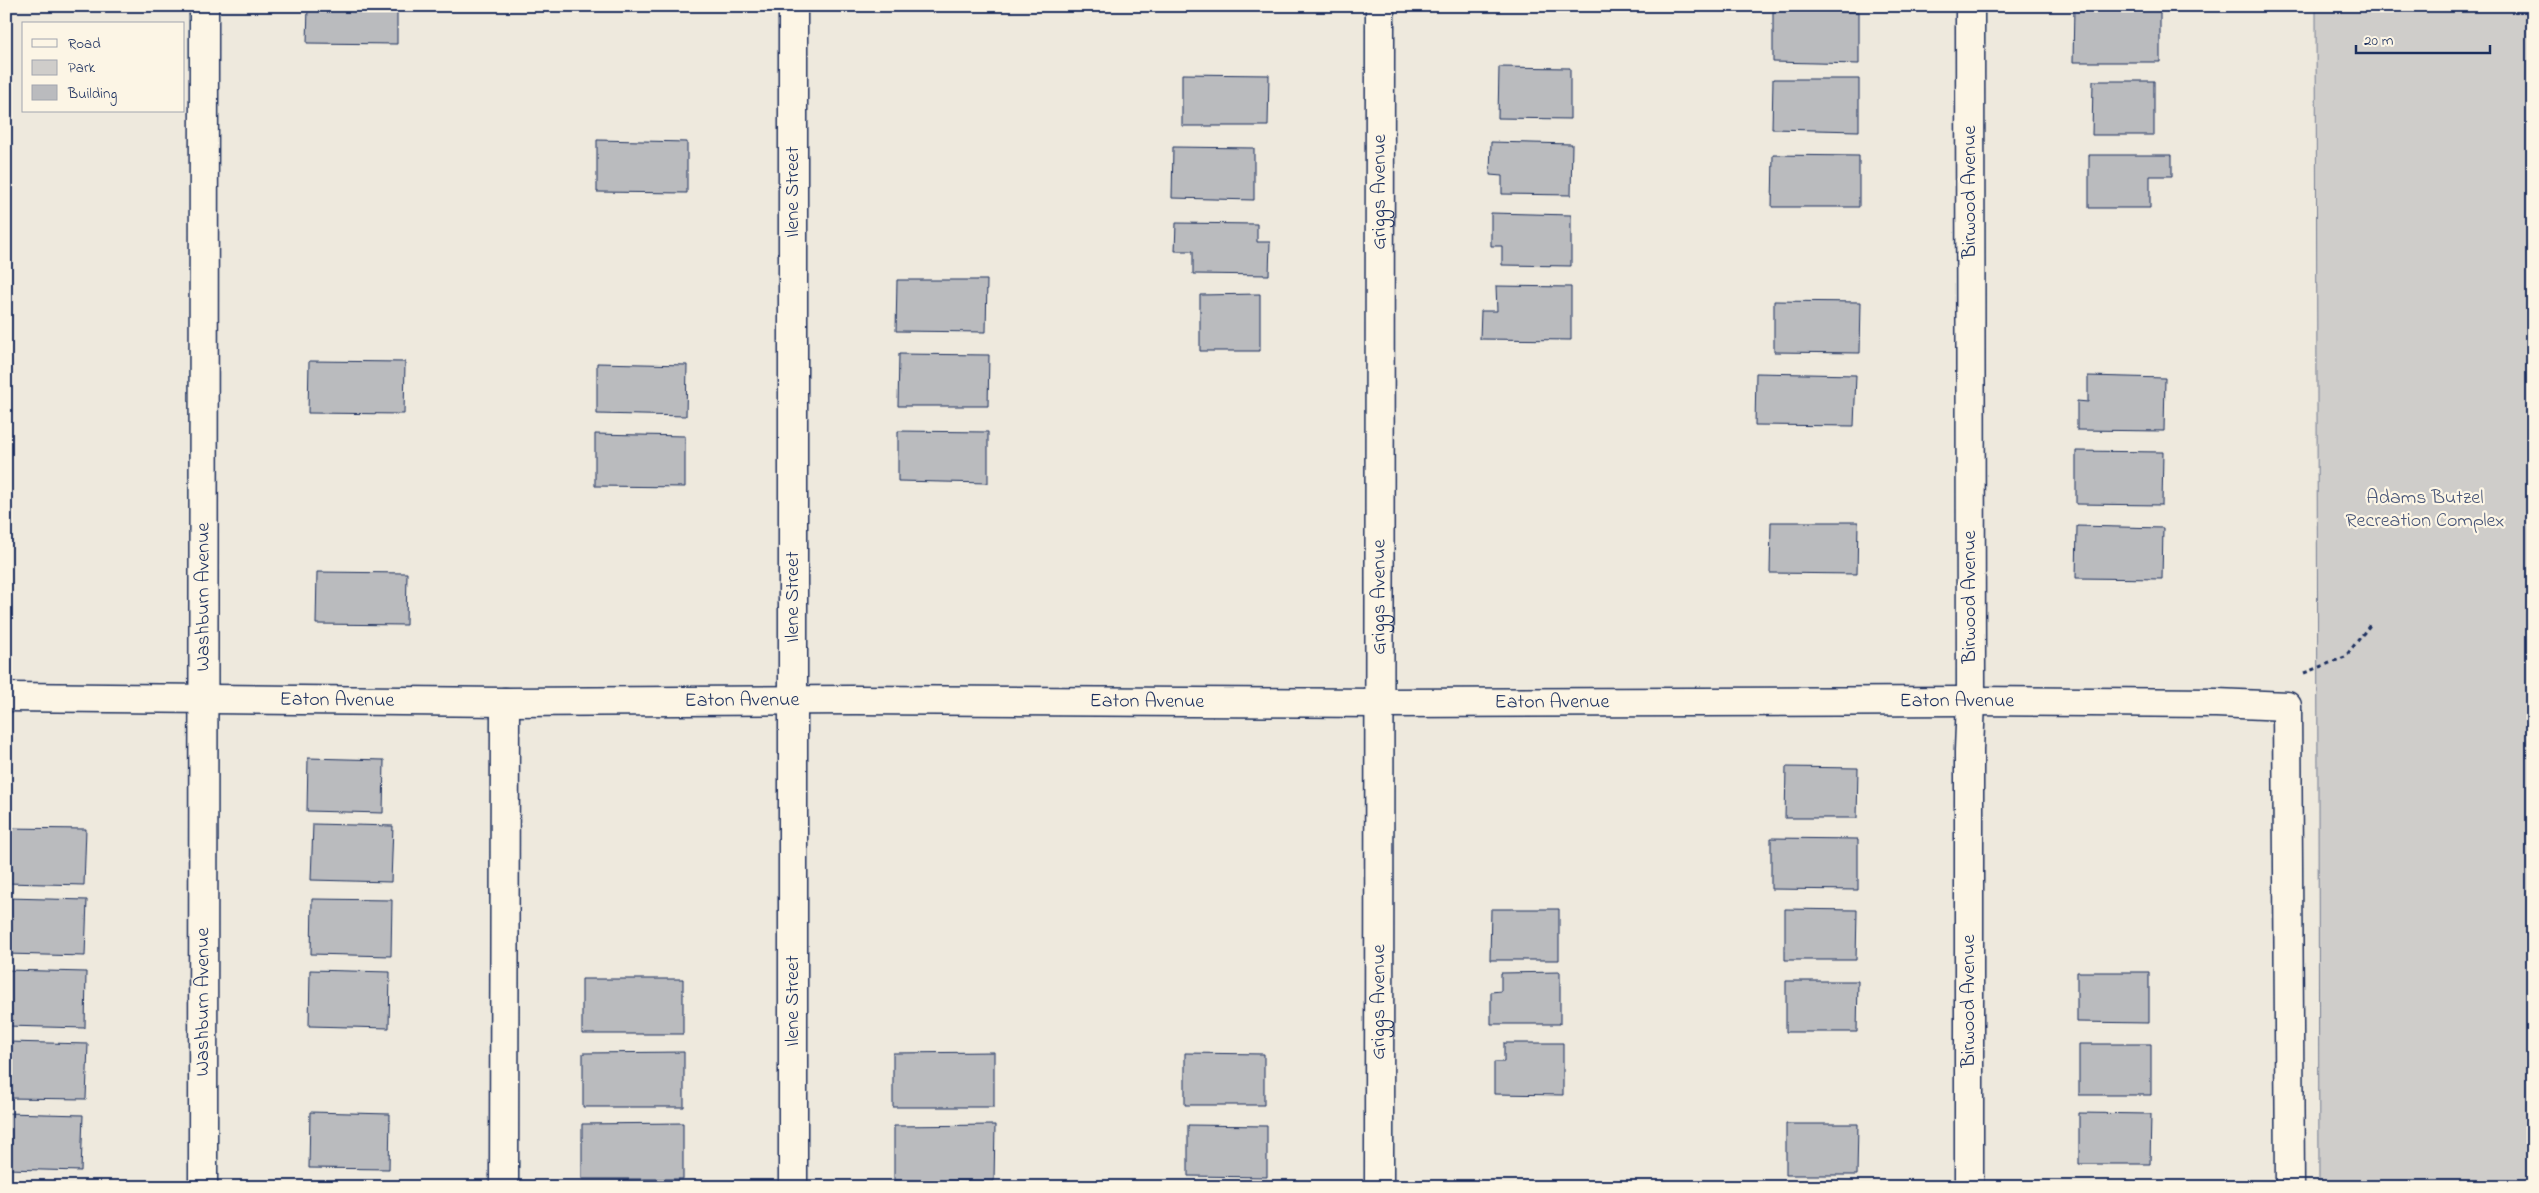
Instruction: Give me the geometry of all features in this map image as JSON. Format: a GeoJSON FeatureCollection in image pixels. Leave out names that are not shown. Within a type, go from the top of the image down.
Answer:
{"type":"FeatureCollection","features":[{"type":"Feature","properties":{"kind":"street","name":"Washburn Avenue"},"geometry":{"type":"LineString","coordinates":[[203,1187],[204,6]]}},
{"type":"Feature","properties":{"kind":"street","name":"Ilene Street"},"geometry":{"type":"LineString","coordinates":[[793,6],[793,1187]]}},
{"type":"Feature","properties":{"kind":"street","name":"Griggs Avenue"},"geometry":{"type":"LineString","coordinates":[[1379,1187],[1380,6]]}},
{"type":"Feature","properties":{"kind":"street","name":"Birwood Avenue"},"geometry":{"type":"LineString","coordinates":[[1968,1187],[1969,750],[1971,701],[1970,6]]}},
{"type":"Feature","properties":{"kind":"street","name":"Eaton Avenue"},"geometry":{"type":"LineString","coordinates":[[6,697],[505,702],[793,700],[1380,703],[1971,701],[2216,702],[2287,706]]}},
{"type":"Feature","properties":{"kind":"street"},"geometry":{"type":"LineString","coordinates":[[504,1187],[505,702]]}},
{"type":"Feature","properties":{"kind":"street"},"geometry":{"type":"LineString","coordinates":[[2287,706],[2290,1187]]}},
{"type":"Feature","properties":{"kind":"path"},"geometry":{"type":"LineString","coordinates":[[2287,706],[2295,676],[2345,657],[2370,625]]}},
{"type":"Feature","properties":{"kind":"green space","name":"Adams Butzel Recreation Complex"},"geometry":{"type":"Polygon","coordinates":[[[2316,6],[2533,6],[2533,1187],[2319,1187],[2316,6]]]}},
{"type":"Feature","properties":{"kind":"building"},"geometry":{"type":"Polygon","coordinates":[[[308,6],[397,6],[397,44],[307,43],[308,6]]]}},
{"type":"Feature","properties":{"kind":"building"},"geometry":{"type":"Polygon","coordinates":[[[2074,7],[2160,7],[2160,62],[2073,62],[2074,7]]]}},
{"type":"Feature","properties":{"kind":"building"},"geometry":{"type":"Polygon","coordinates":[[[1773,11],[1859,12],[1859,64],[1773,62],[1773,11]]]}},
{"type":"Feature","properties":{"kind":"building"},"geometry":{"type":"Polygon","coordinates":[[[1499,67],[1570,68],[1570,119],[1498,118],[1499,67]]]}},
{"type":"Feature","properties":{"kind":"building"},"geometry":{"type":"Polygon","coordinates":[[[1182,74],[1269,75],[1268,126],[1182,126],[1182,74]]]}},
{"type":"Feature","properties":{"kind":"building"},"geometry":{"type":"Polygon","coordinates":[[[1773,79],[1859,79],[1859,131],[1772,129],[1773,79]]]}},
{"type":"Feature","properties":{"kind":"building"},"geometry":{"type":"Polygon","coordinates":[[[2093,81],[2154,81],[2154,135],[2092,135],[2093,81]]]}},
{"type":"Feature","properties":{"kind":"building"},"geometry":{"type":"Polygon","coordinates":[[[597,140],[687,142],[687,193],[597,192],[597,140]]]}},
{"type":"Feature","properties":{"kind":"building"},"geometry":{"type":"Polygon","coordinates":[[[1491,142],[1572,144],[1571,195],[1502,194],[1502,176],[1490,175],[1491,142]]]}},
{"type":"Feature","properties":{"kind":"building"},"geometry":{"type":"Polygon","coordinates":[[[1173,147],[1254,148],[1254,200],[1172,198],[1173,147]]]}},
{"type":"Feature","properties":{"kind":"building"},"geometry":{"type":"Polygon","coordinates":[[[1773,155],[1859,156],[1859,207],[1772,207],[1773,155]]]}},
{"type":"Feature","properties":{"kind":"building"},"geometry":{"type":"Polygon","coordinates":[[[2089,155],[2172,155],[2172,176],[2150,176],[2150,208],[2089,208],[2089,155]]]}},
{"type":"Feature","properties":{"kind":"building"},"geometry":{"type":"Polygon","coordinates":[[[1491,213],[1571,215],[1571,266],[1502,265],[1502,246],[1491,246],[1491,213]]]}},
{"type":"Feature","properties":{"kind":"building"},"geometry":{"type":"Polygon","coordinates":[[[1176,223],[1257,224],[1257,242],[1270,242],[1269,275],[1193,274],[1193,251],[1175,251],[1176,223]]]}},
{"type":"Feature","properties":{"kind":"building"},"geometry":{"type":"Polygon","coordinates":[[[897,280],[987,280],[986,332],[896,331],[897,280]]]}},
{"type":"Feature","properties":{"kind":"building"},"geometry":{"type":"Polygon","coordinates":[[[1496,286],[1571,287],[1571,340],[1480,339],[1481,311],[1497,311],[1496,286]]]}},
{"type":"Feature","properties":{"kind":"building"},"geometry":{"type":"Polygon","coordinates":[[[1260,294],[1260,351],[1200,351],[1200,295],[1260,294]]]}},
{"type":"Feature","properties":{"kind":"building"},"geometry":{"type":"Polygon","coordinates":[[[1774,301],[1861,302],[1860,353],[1774,352],[1774,301]]]}},
{"type":"Feature","properties":{"kind":"building"},"geometry":{"type":"Polygon","coordinates":[[[899,354],[989,355],[988,406],[898,406],[899,354]]]}},
{"type":"Feature","properties":{"kind":"building"},"geometry":{"type":"Polygon","coordinates":[[[309,361],[405,362],[404,414],[308,413],[309,361]]]}},
{"type":"Feature","properties":{"kind":"building"},"geometry":{"type":"Polygon","coordinates":[[[597,363],[687,365],[686,416],[597,414],[597,363]]]}},
{"type":"Feature","properties":{"kind":"building"},"geometry":{"type":"Polygon","coordinates":[[[1756,373],[1856,375],[1854,426],[1755,425],[1756,373]]]}},
{"type":"Feature","properties":{"kind":"building"},"geometry":{"type":"Polygon","coordinates":[[[2088,376],[2165,378],[2164,431],[2077,430],[2077,401],[2088,402],[2088,376]]]}},
{"type":"Feature","properties":{"kind":"building"},"geometry":{"type":"Polygon","coordinates":[[[898,431],[988,432],[988,483],[898,481],[898,431]]]}},
{"type":"Feature","properties":{"kind":"building"},"geometry":{"type":"Polygon","coordinates":[[[595,434],[685,436],[685,487],[595,486],[595,434]]]}},
{"type":"Feature","properties":{"kind":"building"},"geometry":{"type":"Polygon","coordinates":[[[2076,451],[2163,452],[2162,505],[2076,504],[2076,451]]]}},
{"type":"Feature","properties":{"kind":"building"},"geometry":{"type":"Polygon","coordinates":[[[1771,522],[1858,522],[1857,574],[1770,573],[1771,522]]]}},
{"type":"Feature","properties":{"kind":"building"},"geometry":{"type":"Polygon","coordinates":[[[2077,526],[2163,528],[2162,579],[2076,578],[2077,526]]]}},
{"type":"Feature","properties":{"kind":"building"},"geometry":{"type":"Polygon","coordinates":[[[317,572],[407,573],[406,625],[316,624],[317,572]]]}},
{"type":"Feature","properties":{"kind":"building"},"geometry":{"type":"Polygon","coordinates":[[[308,758],[384,760],[383,813],[307,811],[308,758]]]}},
{"type":"Feature","properties":{"kind":"building"},"geometry":{"type":"Polygon","coordinates":[[[1786,767],[1858,768],[1857,818],[1785,818],[1786,767]]]}},
{"type":"Feature","properties":{"kind":"building"},"geometry":{"type":"Polygon","coordinates":[[[313,824],[393,826],[391,882],[311,880],[313,824]]]}},
{"type":"Feature","properties":{"kind":"building"},"geometry":{"type":"Polygon","coordinates":[[[6,828],[86,829],[84,885],[6,883],[6,828]]]}},
{"type":"Feature","properties":{"kind":"building"},"geometry":{"type":"Polygon","coordinates":[[[1771,838],[1858,839],[1858,890],[1771,889],[1771,838]]]}},
{"type":"Feature","properties":{"kind":"building"},"geometry":{"type":"Polygon","coordinates":[[[7,898],[87,900],[85,956],[6,954],[7,898]]]}},
{"type":"Feature","properties":{"kind":"building"},"geometry":{"type":"Polygon","coordinates":[[[312,899],[392,900],[391,956],[311,954],[312,899]]]}},
{"type":"Feature","properties":{"kind":"building"},"geometry":{"type":"Polygon","coordinates":[[[1491,909],[1559,909],[1559,960],[1490,960],[1491,909]]]}},
{"type":"Feature","properties":{"kind":"building"},"geometry":{"type":"Polygon","coordinates":[[[1785,909],[1857,910],[1856,960],[1785,960],[1785,909]]]}},
{"type":"Feature","properties":{"kind":"building"},"geometry":{"type":"Polygon","coordinates":[[[6,970],[86,972],[85,1028],[6,1026],[6,970]]]}},
{"type":"Feature","properties":{"kind":"building"},"geometry":{"type":"Polygon","coordinates":[[[310,970],[390,972],[389,1028],[309,1026],[310,970]]]}},
{"type":"Feature","properties":{"kind":"building"},"geometry":{"type":"Polygon","coordinates":[[[1560,972],[1560,1024],[1491,1024],[1491,992],[1501,991],[1501,973],[1560,972]]]}},
{"type":"Feature","properties":{"kind":"building"},"geometry":{"type":"Polygon","coordinates":[[[2077,972],[2149,972],[2149,1023],[2077,1022],[2077,972]]]}},
{"type":"Feature","properties":{"kind":"building"},"geometry":{"type":"Polygon","coordinates":[[[582,979],[683,979],[683,1034],[582,1034],[582,979]]]}},
{"type":"Feature","properties":{"kind":"building"},"geometry":{"type":"Polygon","coordinates":[[[1786,981],[1858,981],[1857,1032],[1786,1032],[1786,981]]]}},
{"type":"Feature","properties":{"kind":"building"},"geometry":{"type":"Polygon","coordinates":[[[8,1042],[88,1044],[86,1099],[6,1098],[8,1042]]]}},
{"type":"Feature","properties":{"kind":"building"},"geometry":{"type":"Polygon","coordinates":[[[1504,1043],[1563,1043],[1563,1095],[1494,1094],[1494,1062],[1504,1062],[1504,1043]]]}},
{"type":"Feature","properties":{"kind":"building"},"geometry":{"type":"Polygon","coordinates":[[[2079,1044],[2151,1044],[2151,1095],[2079,1095],[2079,1044]]]}},
{"type":"Feature","properties":{"kind":"building"},"geometry":{"type":"Polygon","coordinates":[[[684,1052],[684,1107],[583,1107],[583,1053],[684,1052]]]}},
{"type":"Feature","properties":{"kind":"building"},"geometry":{"type":"Polygon","coordinates":[[[994,1052],[994,1107],[893,1107],[893,1053],[994,1052]]]}},
{"type":"Feature","properties":{"kind":"building"},"geometry":{"type":"Polygon","coordinates":[[[1185,1053],[1264,1054],[1264,1105],[1185,1105],[1185,1053]]]}},
{"type":"Feature","properties":{"kind":"building"},"geometry":{"type":"Polygon","coordinates":[[[310,1112],[390,1114],[389,1169],[309,1168],[310,1112]]]}},
{"type":"Feature","properties":{"kind":"building"},"geometry":{"type":"Polygon","coordinates":[[[6,1113],[83,1115],[81,1171],[6,1169],[6,1113]]]}},
{"type":"Feature","properties":{"kind":"building"},"geometry":{"type":"Polygon","coordinates":[[[2079,1113],[2151,1114],[2150,1164],[2079,1164],[2079,1113]]]}},
{"type":"Feature","properties":{"kind":"building"},"geometry":{"type":"Polygon","coordinates":[[[683,1123],[683,1179],[582,1179],[582,1124],[683,1123]]]}},
{"type":"Feature","properties":{"kind":"building"},"geometry":{"type":"Polygon","coordinates":[[[1786,1124],[1858,1124],[1857,1175],[1786,1175],[1786,1124]]]}},
{"type":"Feature","properties":{"kind":"building"},"geometry":{"type":"Polygon","coordinates":[[[995,1125],[994,1181],[894,1180],[894,1126],[995,1125]]]}},
{"type":"Feature","properties":{"kind":"building"},"geometry":{"type":"Polygon","coordinates":[[[1188,1125],[1267,1126],[1267,1177],[1188,1176],[1188,1125]]]}},
{"type":"Feature","properties":{"kind":"building"},"geometry":{"type":"Polygon","coordinates":[[[6,1185],[84,1186],[6,1187],[6,1185]]]}},
{"type":"Feature","properties":{"kind":"building"},"geometry":{"type":"Polygon","coordinates":[[[2081,1186],[2152,1186],[2081,1187],[2081,1186]]]}}]}
